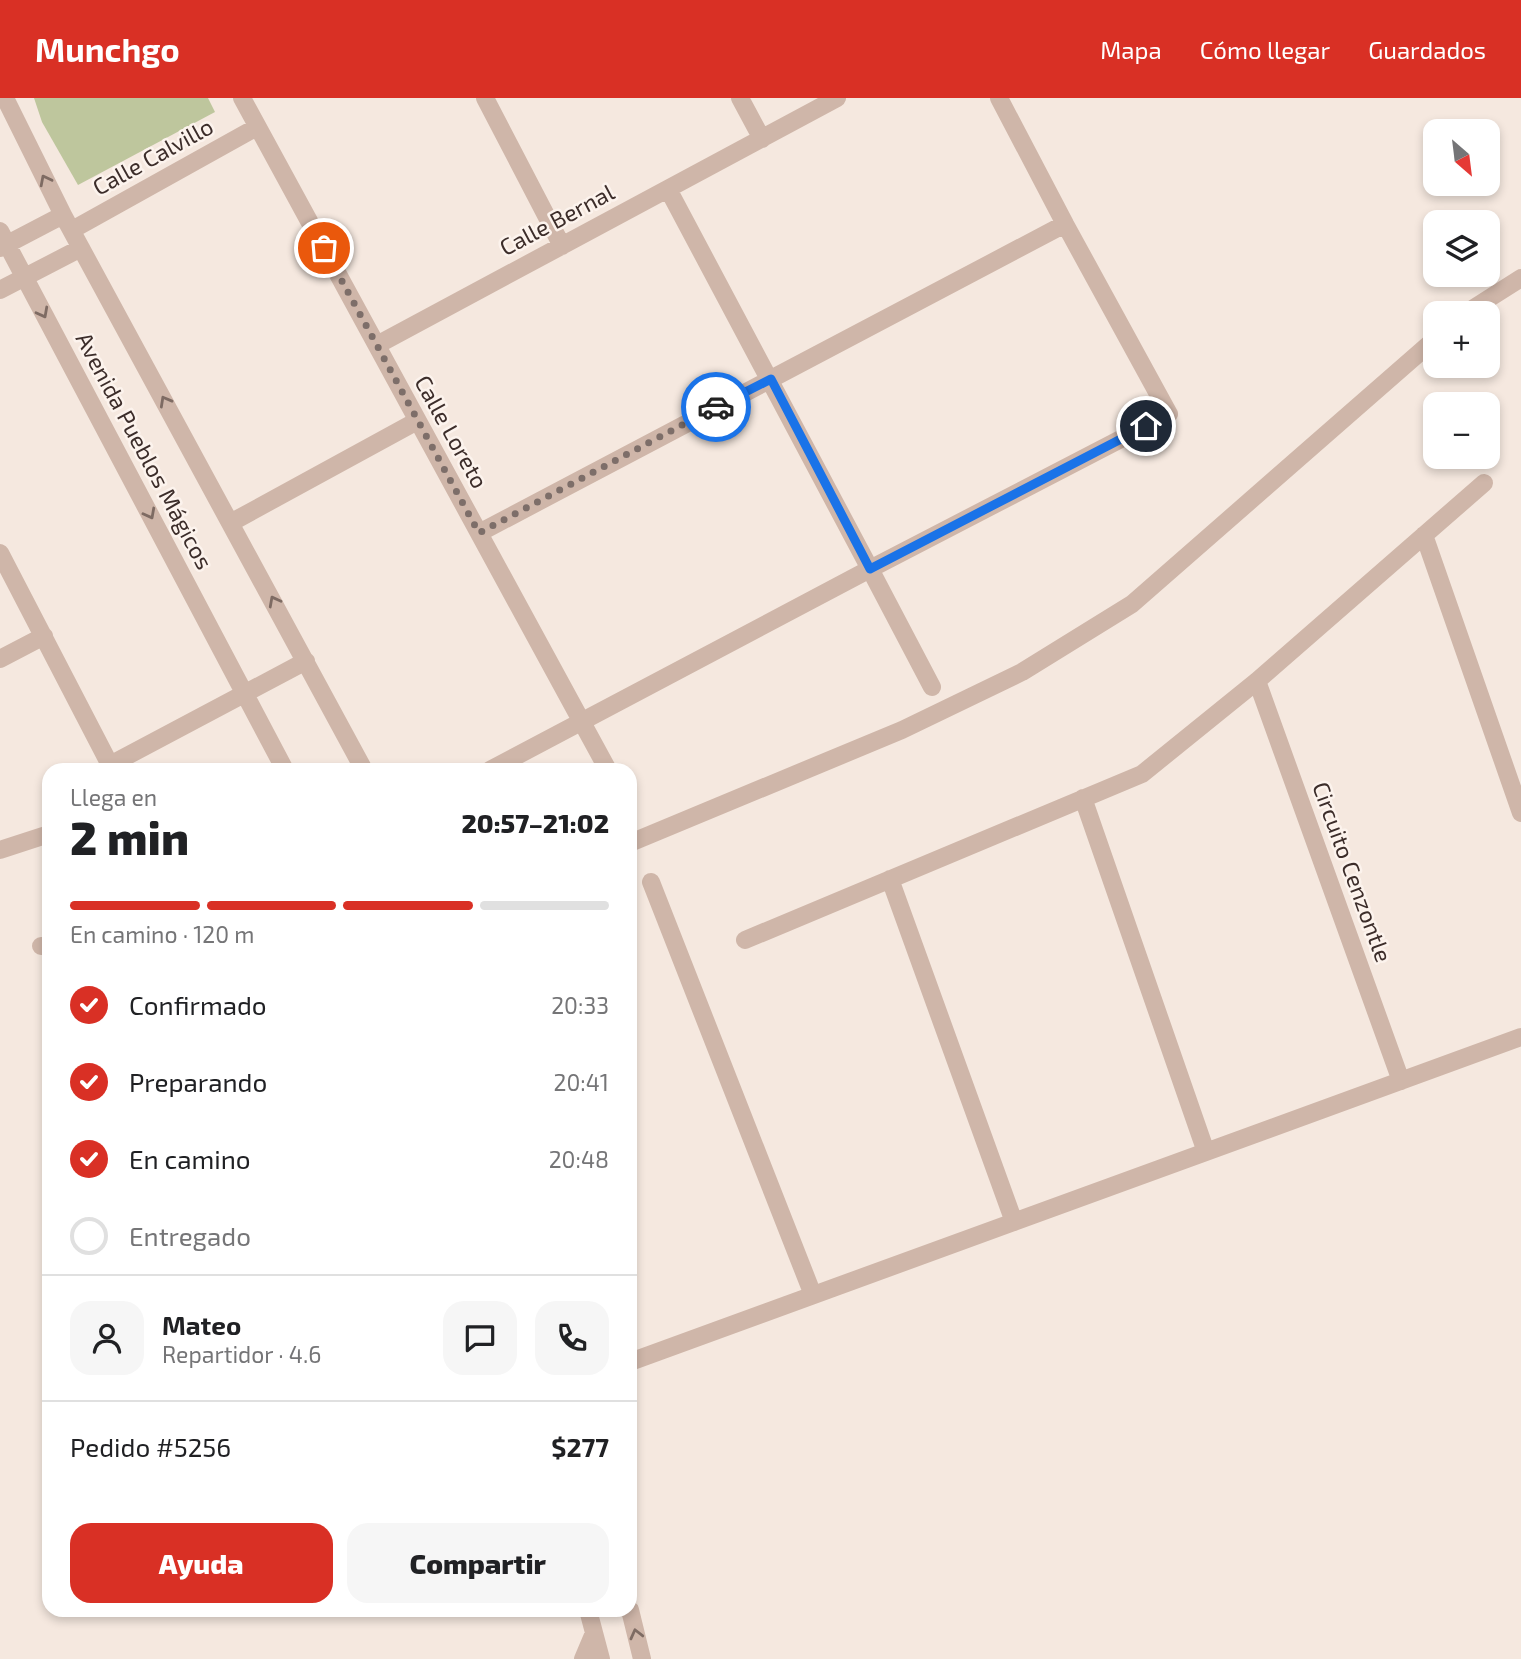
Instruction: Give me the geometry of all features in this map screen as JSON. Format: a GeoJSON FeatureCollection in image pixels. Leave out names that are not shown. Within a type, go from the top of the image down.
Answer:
{"type":"FeatureCollection","features":[{"type":"Feature","properties":{"kind":"street"},"geometry":{"type":"LineString","coordinates":[[5,98],[67,222],[360,763]]}},
{"type":"Feature","properties":{"kind":"street","name":"Calle Loreto"},"geometry":{"type":"LineString","coordinates":[[242,98],[604,763]]}},
{"type":"Feature","properties":{"kind":"street"},"geometry":{"type":"LineString","coordinates":[[485,98],[562,246]]}},
{"type":"Feature","properties":{"kind":"street"},"geometry":{"type":"LineString","coordinates":[[740,98],[762,139]]}},
{"type":"Feature","properties":{"kind":"street","name":"Calle Bernal"},"geometry":{"type":"LineString","coordinates":[[377,345],[837,98]]}},
{"type":"Feature","properties":{"kind":"street"},"geometry":{"type":"LineString","coordinates":[[503,763],[1169,414],[999,98]]}},
{"type":"Feature","properties":{"kind":"street","name":"Calle Calvillo"},"geometry":{"type":"LineString","coordinates":[[2,241],[67,222],[255,122]]}},
{"type":"Feature","properties":{"kind":"street"},"geometry":{"type":"LineString","coordinates":[[668,189],[932,687]]}},
{"type":"Feature","properties":{"kind":"street"},"geometry":{"type":"LineString","coordinates":[[479,533],[1065,224]]}},
{"type":"Feature","properties":{"kind":"street","name":"Avenida Pueblos Mágicos"},"geometry":{"type":"LineString","coordinates":[[2,241],[24,277],[281,763]]}},
{"type":"Feature","properties":{"kind":"street"},"geometry":{"type":"LineString","coordinates":[[0,290],[81,248]]}},
{"type":"Feature","properties":{"kind":"street"},"geometry":{"type":"LineString","coordinates":[[1484,301],[1521,278]]}},
{"type":"Feature","properties":{"kind":"street"},"geometry":{"type":"LineString","coordinates":[[637,840],[902,730],[1033,666],[1132,604],[1423,349]]}},
{"type":"Feature","properties":{"kind":"street"},"geometry":{"type":"LineString","coordinates":[[232,522],[417,421]]}},
{"type":"Feature","properties":{"kind":"street"},"geometry":{"type":"LineString","coordinates":[[745,940],[1142,774],[1257,681],[1484,482]]}},
{"type":"Feature","properties":{"kind":"street"},"geometry":{"type":"LineString","coordinates":[[1424,535],[1521,813]]}},
{"type":"Feature","properties":{"kind":"street"},"geometry":{"type":"LineString","coordinates":[[0,552],[109,763]]}},
{"type":"Feature","properties":{"kind":"street"},"geometry":{"type":"LineString","coordinates":[[0,659],[44,636]]}},
{"type":"Feature","properties":{"kind":"street"},"geometry":{"type":"LineString","coordinates":[[114,763],[306,661]]}},
{"type":"Feature","properties":{"kind":"street","name":"Circuito Cenzontle"},"geometry":{"type":"LineString","coordinates":[[1257,681],[1401,1081]]}},
{"type":"Feature","properties":{"kind":"street"},"geometry":{"type":"LineString","coordinates":[[1083,797],[1206,1152]]}},
{"type":"Feature","properties":{"kind":"street"},"geometry":{"type":"LineString","coordinates":[[0,850],[42,836]]}},
{"type":"Feature","properties":{"kind":"street"},"geometry":{"type":"LineString","coordinates":[[890,878],[1013,1222]]}},
{"type":"Feature","properties":{"kind":"street"},"geometry":{"type":"LineString","coordinates":[[652,882],[813,1295]]}},
{"type":"Feature","properties":{"kind":"street"},"geometry":{"type":"LineString","coordinates":[[637,1359],[1521,1037]]}},
{"type":"Feature","properties":{"kind":"street"},"geometry":{"type":"LineString","coordinates":[[590,1617],[601,1659]]}},
{"type":"Feature","properties":{"kind":"street"},"geometry":{"type":"LineString","coordinates":[[632,1617],[642,1659]]}},
{"type":"Feature","properties":{"kind":"street"},"geometry":{"type":"LineString","coordinates":[[583,1659],[594,1633]]}},
{"type":"Feature","properties":{"kind":"green space"},"geometry":{"type":"Polygon","coordinates":[[[34,98],[208,98],[215,112],[78,185],[42,122],[34,98]]]}},
{"type":"Feature","properties":{"kind":"way so far"},"geometry":{"type":"LineString","coordinates":[[324,248],[479,533],[716,407]]}},
{"type":"Feature","properties":{"kind":"route"},"geometry":{"type":"LineString","coordinates":[[716,407],[771,379],[870,569],[1146,426]]}}]}
